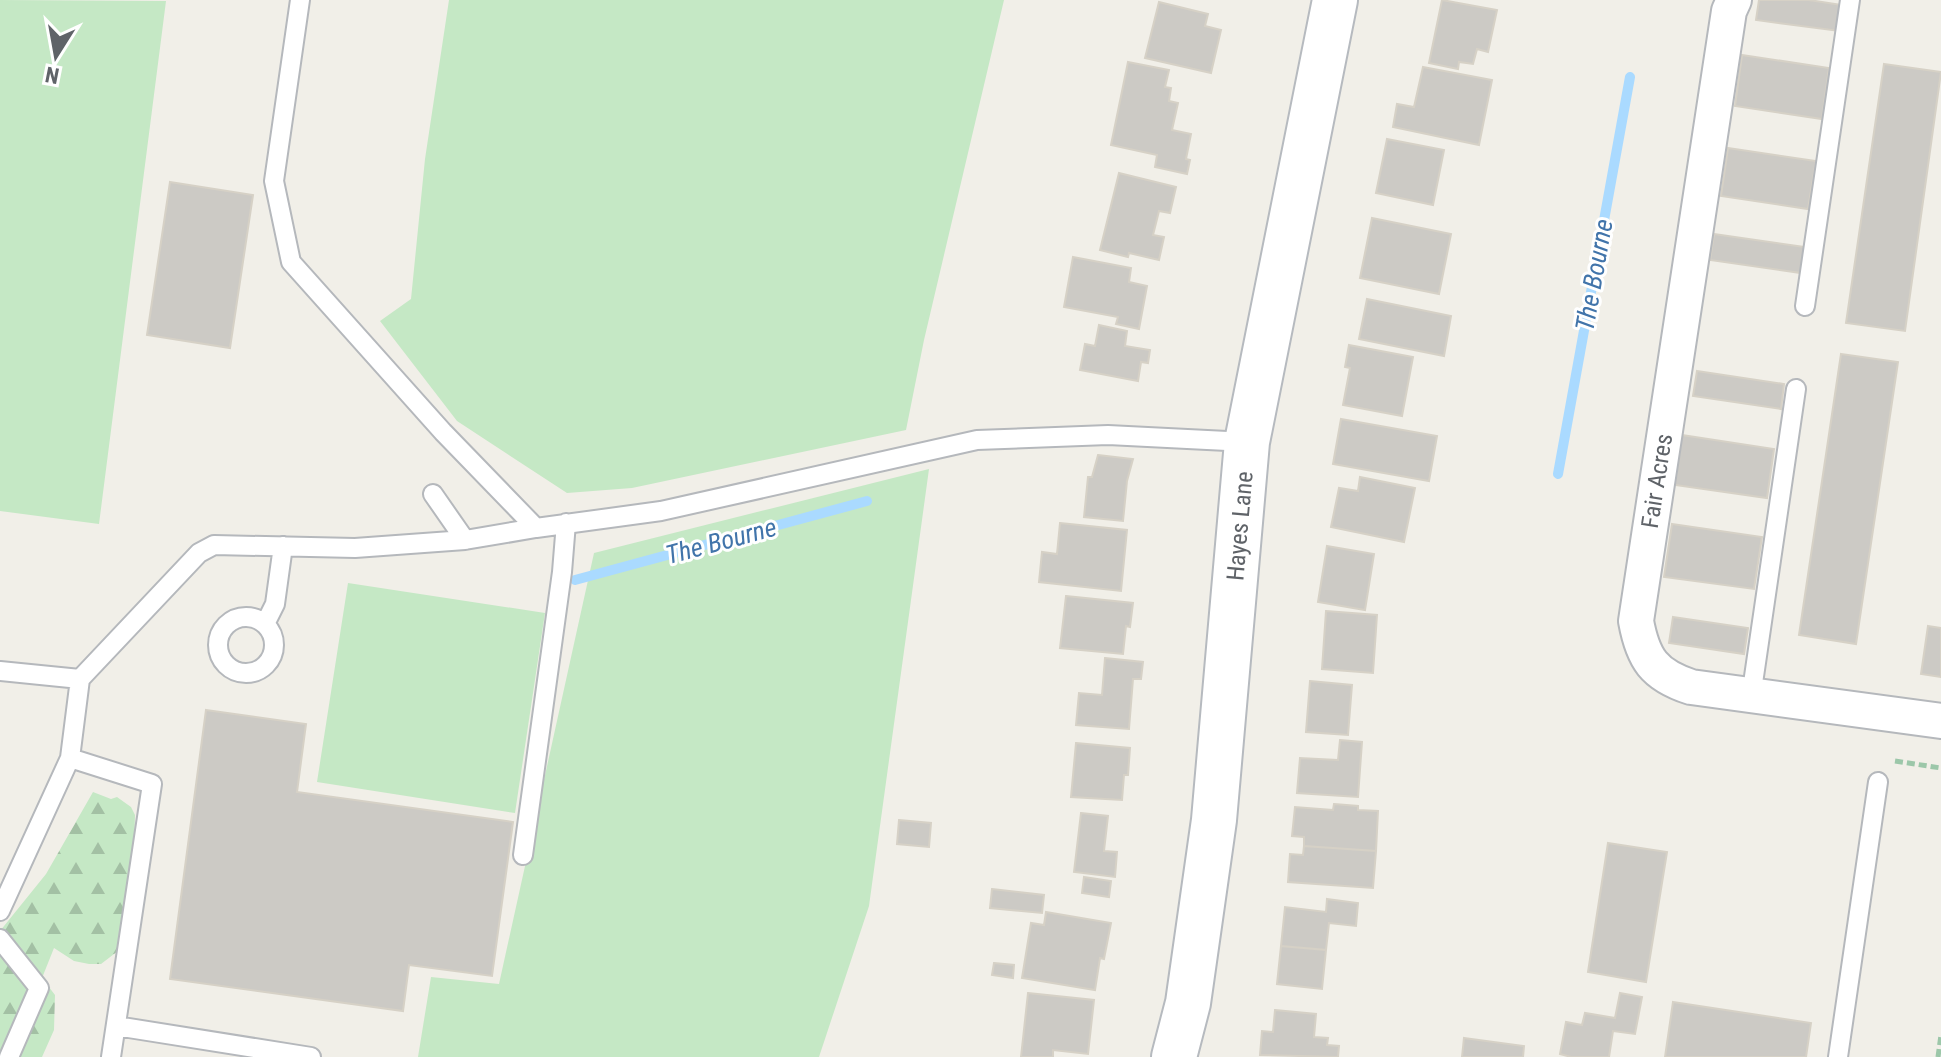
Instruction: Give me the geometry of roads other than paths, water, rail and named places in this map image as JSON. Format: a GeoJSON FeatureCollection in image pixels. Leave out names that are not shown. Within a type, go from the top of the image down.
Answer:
{"type":"FeatureCollection","features":[{"type":"Feature","properties":{"kind":"main road","name":"Hayes Lane"},"geometry":{"type":"LineString","coordinates":[[1174,1057],[1188,1003],[1214,820],[1247,442],[1335,0]]}},
{"type":"Feature","properties":{"kind":"street","name":"Fair Acres"},"geometry":{"type":"LineString","coordinates":[[1734,0],[1729,11],[1636,621],[1641,644],[1652,665],[1669,679],[1717,692],[1941,721]]}},
{"type":"Feature","properties":{"kind":"lane"},"geometry":{"type":"LineString","coordinates":[[300,0],[274,181],[291,262],[443,432],[536,528]]}},
{"type":"Feature","properties":{"kind":"lane"},"geometry":{"type":"LineString","coordinates":[[1805,306],[1850,0]]}},
{"type":"Feature","properties":{"kind":"lane"},"geometry":{"type":"LineString","coordinates":[[1751,697],[1796,389]]}},
{"type":"Feature","properties":{"kind":"lane"},"geometry":{"type":"LineString","coordinates":[[0,911],[70,758],[80,679],[199,553],[214,545],[355,548],[465,540],[661,511],[977,440],[1108,435],[1247,442]]}},
{"type":"Feature","properties":{"kind":"lane"},"geometry":{"type":"LineString","coordinates":[[433,494],[465,540]]}},
{"type":"Feature","properties":{"kind":"lane"},"geometry":{"type":"LineString","coordinates":[[523,855],[566,523]]}},
{"type":"Feature","properties":{"kind":"lane"},"geometry":{"type":"LineString","coordinates":[[265,624],[275,604],[283,546]]}},
{"type":"Feature","properties":{"kind":"lane"},"geometry":{"type":"LineString","coordinates":[[0,671],[80,679]]}},
{"type":"Feature","properties":{"kind":"lane"},"geometry":{"type":"LineString","coordinates":[[70,758],[152,784],[111,1057]]}},
{"type":"Feature","properties":{"kind":"lane"},"geometry":{"type":"LineString","coordinates":[[1838,1057],[1878,782]]}},
{"type":"Feature","properties":{"kind":"lane"},"geometry":{"type":"LineString","coordinates":[[0,939],[39,988],[9,1057]]}},
{"type":"Feature","properties":{"kind":"lane"},"geometry":{"type":"LineString","coordinates":[[116,1026],[311,1057]]}},
{"type":"Feature","properties":{"kind":"waterway","name":"The Bourne"},"geometry":{"type":"LineString","coordinates":[[1558,474],[1630,77]]}},
{"type":"Feature","properties":{"kind":"waterway","name":"The Bourne"},"geometry":{"type":"LineString","coordinates":[[575,580],[867,501]]}}]}
